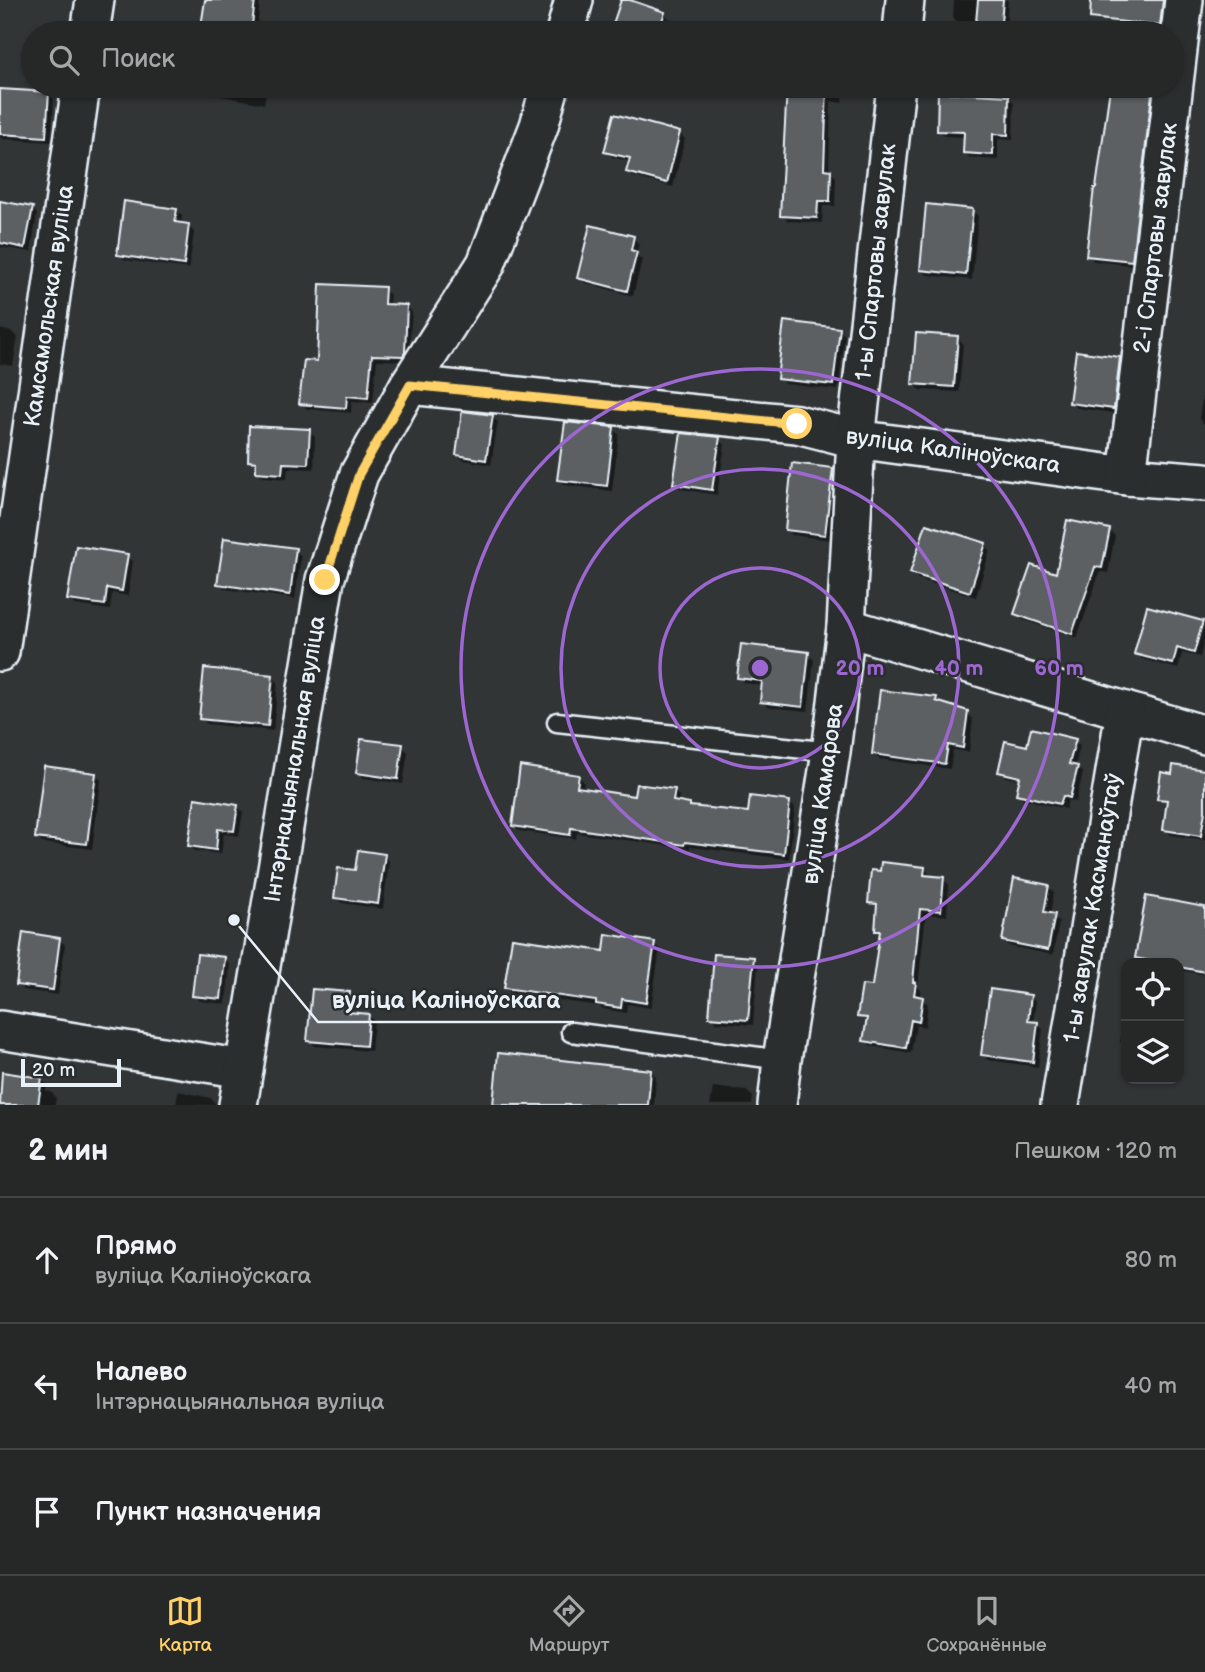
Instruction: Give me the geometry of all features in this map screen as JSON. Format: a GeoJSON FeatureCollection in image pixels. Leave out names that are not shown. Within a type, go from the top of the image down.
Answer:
{"type":"FeatureCollection","features":[{"type":"Feature","properties":{"kind":"street"},"geometry":{"type":"LineString","coordinates":[[91,21],[95,0]]}},
{"type":"Feature","properties":{"kind":"street"},"geometry":{"type":"LineString","coordinates":[[568,21],[574,0]]}},
{"type":"Feature","properties":{"kind":"street"},"geometry":{"type":"LineString","coordinates":[[903,21],[905,0]]}},
{"type":"Feature","properties":{"kind":"street","name":"2-і Спартовы завулак"},"geometry":{"type":"LineString","coordinates":[[1181,21],[1184,0]]}},
{"type":"Feature","properties":{"kind":"street","name":"Камсамольская вуліца"},"geometry":{"type":"LineString","coordinates":[[0,652],[79,98]]}},
{"type":"Feature","properties":{"kind":"street","name":"Інтэрнацыянальная вуліца"},"geometry":{"type":"LineString","coordinates":[[238,1105],[325,580],[359,474],[410,385],[486,264],[539,126],[547,98]]}},
{"type":"Feature","properties":{"kind":"street","name":"1-ы Спартовы завулак"},"geometry":{"type":"LineString","coordinates":[[856,439],[895,98]]}},
{"type":"Feature","properties":{"kind":"street","name":"2-і Спартовы завулак"},"geometry":{"type":"LineString","coordinates":[[1127,476],[1172,98]]}},
{"type":"Feature","properties":{"kind":"street","name":"вуліца Каліноўскага"},"geometry":{"type":"LineString","coordinates":[[410,385],[797,424],[856,439],[1127,476],[1205,482]]}},
{"type":"Feature","properties":{"kind":"street","name":"вуліца Камарова"},"geometry":{"type":"LineString","coordinates":[[777,1105],[831,752],[846,627],[856,439]]}},
{"type":"Feature","properties":{"kind":"street"},"geometry":{"type":"LineString","coordinates":[[846,627],[1205,735]]}},
{"type":"Feature","properties":{"kind":"street","name":"1-ы завулак Касманаўтаў"},"geometry":{"type":"LineString","coordinates":[[1060,1105],[1125,711]]}},
{"type":"Feature","properties":{"kind":"street"},"geometry":{"type":"LineString","coordinates":[[0,1030],[244,1069]]}},
{"type":"Feature","properties":{"kind":"lane"},"geometry":{"type":"LineString","coordinates":[[557,722],[831,752]]}},
{"type":"Feature","properties":{"kind":"lane"},"geometry":{"type":"LineString","coordinates":[[571,1032],[782,1060]]}},
{"type":"Feature","properties":{"kind":"building"},"geometry":{"type":"Polygon","coordinates":[[[205,0],[255,0],[252,21],[202,21],[205,0]]]}},
{"type":"Feature","properties":{"kind":"building"},"geometry":{"type":"Polygon","coordinates":[[[621,0],[630,0],[665,12],[662,21],[614,21],[621,0]]]}},
{"type":"Feature","properties":{"kind":"building"},"geometry":{"type":"Polygon","coordinates":[[[978,0],[1003,0],[1001,21],[976,21],[978,0]]]}},
{"type":"Feature","properties":{"kind":"building"},"geometry":{"type":"Polygon","coordinates":[[[1091,0],[1163,0],[1161,21],[1090,18],[1091,0]]]}},
{"type":"Feature","properties":{"kind":"building"},"geometry":{"type":"Polygon","coordinates":[[[0,89],[21,90],[21,98],[49,98],[46,137],[0,134],[0,89]]]}},
{"type":"Feature","properties":{"kind":"building"},"geometry":{"type":"Polygon","coordinates":[[[786,98],[827,98],[824,169],[831,170],[830,201],[818,201],[817,218],[780,216],[786,98]]]}},
{"type":"Feature","properties":{"kind":"building"},"geometry":{"type":"Polygon","coordinates":[[[938,98],[1009,98],[1008,135],[993,134],[993,155],[963,153],[964,132],[937,131],[938,98]]]}},
{"type":"Feature","properties":{"kind":"building"},"geometry":{"type":"Polygon","coordinates":[[[1109,98],[1152,98],[1132,261],[1086,256],[1109,98]]]}},
{"type":"Feature","properties":{"kind":"building"},"geometry":{"type":"Polygon","coordinates":[[[614,114],[680,132],[667,183],[626,172],[630,158],[604,152],[614,114]]]}},
{"type":"Feature","properties":{"kind":"building"},"geometry":{"type":"Polygon","coordinates":[[[0,201],[33,207],[25,248],[0,243],[0,201]]]}},
{"type":"Feature","properties":{"kind":"building"},"geometry":{"type":"Polygon","coordinates":[[[124,201],[177,209],[175,222],[189,224],[184,265],[117,255],[124,201]]]}},
{"type":"Feature","properties":{"kind":"building"},"geometry":{"type":"Polygon","coordinates":[[[926,204],[973,209],[966,275],[920,270],[926,204]]]}},
{"type":"Feature","properties":{"kind":"building"},"geometry":{"type":"Polygon","coordinates":[[[590,225],[634,236],[631,250],[637,252],[627,291],[577,278],[590,225]]]}},
{"type":"Feature","properties":{"kind":"building"},"geometry":{"type":"Polygon","coordinates":[[[320,284],[385,287],[384,304],[407,305],[403,356],[372,355],[368,398],[347,396],[346,408],[299,404],[304,360],[317,361],[320,284]]]}},
{"type":"Feature","properties":{"kind":"building"},"geometry":{"type":"Polygon","coordinates":[[[784,321],[840,328],[833,385],[777,379],[784,321]]]}},
{"type":"Feature","properties":{"kind":"building"},"geometry":{"type":"Polygon","coordinates":[[[916,333],[958,336],[954,387],[912,384],[916,333]]]}},
{"type":"Feature","properties":{"kind":"building"},"geometry":{"type":"Polygon","coordinates":[[[1076,351],[1120,357],[1114,409],[1069,403],[1076,351]]]}},
{"type":"Feature","properties":{"kind":"building"},"geometry":{"type":"Polygon","coordinates":[[[462,411],[493,415],[486,460],[456,455],[462,411]]]}},
{"type":"Feature","properties":{"kind":"building"},"geometry":{"type":"Polygon","coordinates":[[[565,422],[614,427],[607,486],[557,480],[565,422]]]}},
{"type":"Feature","properties":{"kind":"building"},"geometry":{"type":"Polygon","coordinates":[[[249,426],[310,429],[308,464],[283,463],[282,474],[256,472],[256,462],[248,461],[249,426]]]}},
{"type":"Feature","properties":{"kind":"building"},"geometry":{"type":"Polygon","coordinates":[[[681,433],[720,437],[712,490],[673,484],[681,433]]]}},
{"type":"Feature","properties":{"kind":"building"},"geometry":{"type":"Polygon","coordinates":[[[792,463],[833,468],[825,535],[785,530],[792,463]]]}},
{"type":"Feature","properties":{"kind":"building"},"geometry":{"type":"Polygon","coordinates":[[[1067,520],[1110,529],[1102,568],[1095,567],[1072,634],[1014,614],[1031,565],[1056,573],[1067,520]]]}},
{"type":"Feature","properties":{"kind":"building"},"geometry":{"type":"Polygon","coordinates":[[[926,524],[986,543],[970,592],[910,573],[926,524]]]}},
{"type":"Feature","properties":{"kind":"building"},"geometry":{"type":"Polygon","coordinates":[[[224,538],[296,548],[290,595],[217,584],[224,538]]]}},
{"type":"Feature","properties":{"kind":"building"},"geometry":{"type":"Polygon","coordinates":[[[76,546],[128,554],[122,591],[107,588],[105,605],[67,600],[76,546]]]}},
{"type":"Feature","properties":{"kind":"building"},"geometry":{"type":"Polygon","coordinates":[[[1147,606],[1203,621],[1194,653],[1177,648],[1173,664],[1134,654],[1147,606]]]}},
{"type":"Feature","properties":{"kind":"building"},"geometry":{"type":"Polygon","coordinates":[[[741,644],[809,652],[803,707],[760,702],[762,681],[737,678],[741,644]]]}},
{"type":"Feature","properties":{"kind":"building"},"geometry":{"type":"Polygon","coordinates":[[[204,668],[273,675],[268,726],[199,719],[204,668]]]}},
{"type":"Feature","properties":{"kind":"building"},"geometry":{"type":"Polygon","coordinates":[[[880,690],[937,697],[936,701],[968,711],[963,748],[948,745],[945,764],[872,754],[880,690]]]}},
{"type":"Feature","properties":{"kind":"building"},"geometry":{"type":"Polygon","coordinates":[[[1031,728],[1076,739],[1069,764],[1078,766],[1070,798],[1063,796],[1060,804],[1016,794],[1020,777],[998,772],[1005,741],[1027,746],[1031,728]]]}},
{"type":"Feature","properties":{"kind":"building"},"geometry":{"type":"Polygon","coordinates":[[[361,739],[403,744],[398,779],[356,773],[361,739]]]}},
{"type":"Feature","properties":{"kind":"building"},"geometry":{"type":"Polygon","coordinates":[[[1173,765],[1205,770],[1205,811],[1201,836],[1163,830],[1167,800],[1157,799],[1161,772],[1172,774],[1173,765]]]}},
{"type":"Feature","properties":{"kind":"building"},"geometry":{"type":"Polygon","coordinates":[[[44,766],[96,773],[87,844],[35,838],[44,766]]]}},
{"type":"Feature","properties":{"kind":"building"},"geometry":{"type":"Polygon","coordinates":[[[520,766],[579,775],[577,787],[634,796],[636,784],[675,789],[673,801],[690,806],[748,812],[750,796],[790,801],[784,854],[685,842],[684,845],[571,828],[570,835],[512,826],[520,766]]]}},
{"type":"Feature","properties":{"kind":"building"},"geometry":{"type":"Polygon","coordinates":[[[195,798],[238,805],[234,831],[218,829],[216,850],[188,846],[195,798]]]}},
{"type":"Feature","properties":{"kind":"building"},"geometry":{"type":"Polygon","coordinates":[[[358,850],[385,854],[378,904],[334,898],[338,868],[355,870],[358,850]]]}},
{"type":"Feature","properties":{"kind":"building"},"geometry":{"type":"Polygon","coordinates":[[[881,862],[925,867],[924,875],[944,877],[941,911],[920,909],[913,982],[916,983],[914,995],[923,997],[919,1022],[911,1020],[906,1048],[863,1041],[867,1018],[857,1017],[862,985],[872,986],[880,931],[875,931],[877,904],[868,903],[871,870],[880,871],[881,862]]]}},
{"type":"Feature","properties":{"kind":"building"},"geometry":{"type":"Polygon","coordinates":[[[1014,878],[1049,885],[1044,912],[1055,914],[1048,950],[1002,941],[1014,878]]]}},
{"type":"Feature","properties":{"kind":"building"},"geometry":{"type":"Polygon","coordinates":[[[1146,896],[1205,907],[1205,972],[1184,968],[1184,958],[1135,958],[1146,896]]]}},
{"type":"Feature","properties":{"kind":"building"},"geometry":{"type":"Polygon","coordinates":[[[23,932],[60,938],[53,990],[16,985],[23,932]]]}},
{"type":"Feature","properties":{"kind":"building"},"geometry":{"type":"Polygon","coordinates":[[[606,934],[655,942],[646,1003],[622,999],[621,1008],[596,1004],[596,1001],[504,988],[512,938],[604,951],[606,934]]]}},
{"type":"Feature","properties":{"kind":"building"},"geometry":{"type":"Polygon","coordinates":[[[197,954],[225,957],[221,999],[192,996],[197,954]]]}},
{"type":"Feature","properties":{"kind":"building"},"geometry":{"type":"Polygon","coordinates":[[[714,954],[754,957],[748,1020],[709,1017],[714,954]]]}},
{"type":"Feature","properties":{"kind":"building"},"geometry":{"type":"Polygon","coordinates":[[[312,989],[350,992],[348,1012],[369,1014],[366,1046],[307,1041],[312,989]]]}},
{"type":"Feature","properties":{"kind":"building"},"geometry":{"type":"Polygon","coordinates":[[[990,989],[1031,995],[1028,1021],[1038,1022],[1033,1062],[981,1055],[990,989]]]}},
{"type":"Feature","properties":{"kind":"building"},"geometry":{"type":"Polygon","coordinates":[[[498,1053],[651,1070],[648,1105],[493,1105],[498,1053]]]}},
{"type":"Feature","properties":{"kind":"building"},"geometry":{"type":"Polygon","coordinates":[[[2,1072],[42,1078],[38,1105],[0,1105],[2,1072]]]}},
{"type":"Feature","properties":{"kind":"place","name":"вуліца Каліноўскага"},"geometry":{"type":"Point","coordinates":[234,920]}},
{"type":"Feature","properties":{"kind":"route"},"geometry":{"type":"LineString","coordinates":[[325,580],[359,474],[410,385],[797,424]]}}]}
